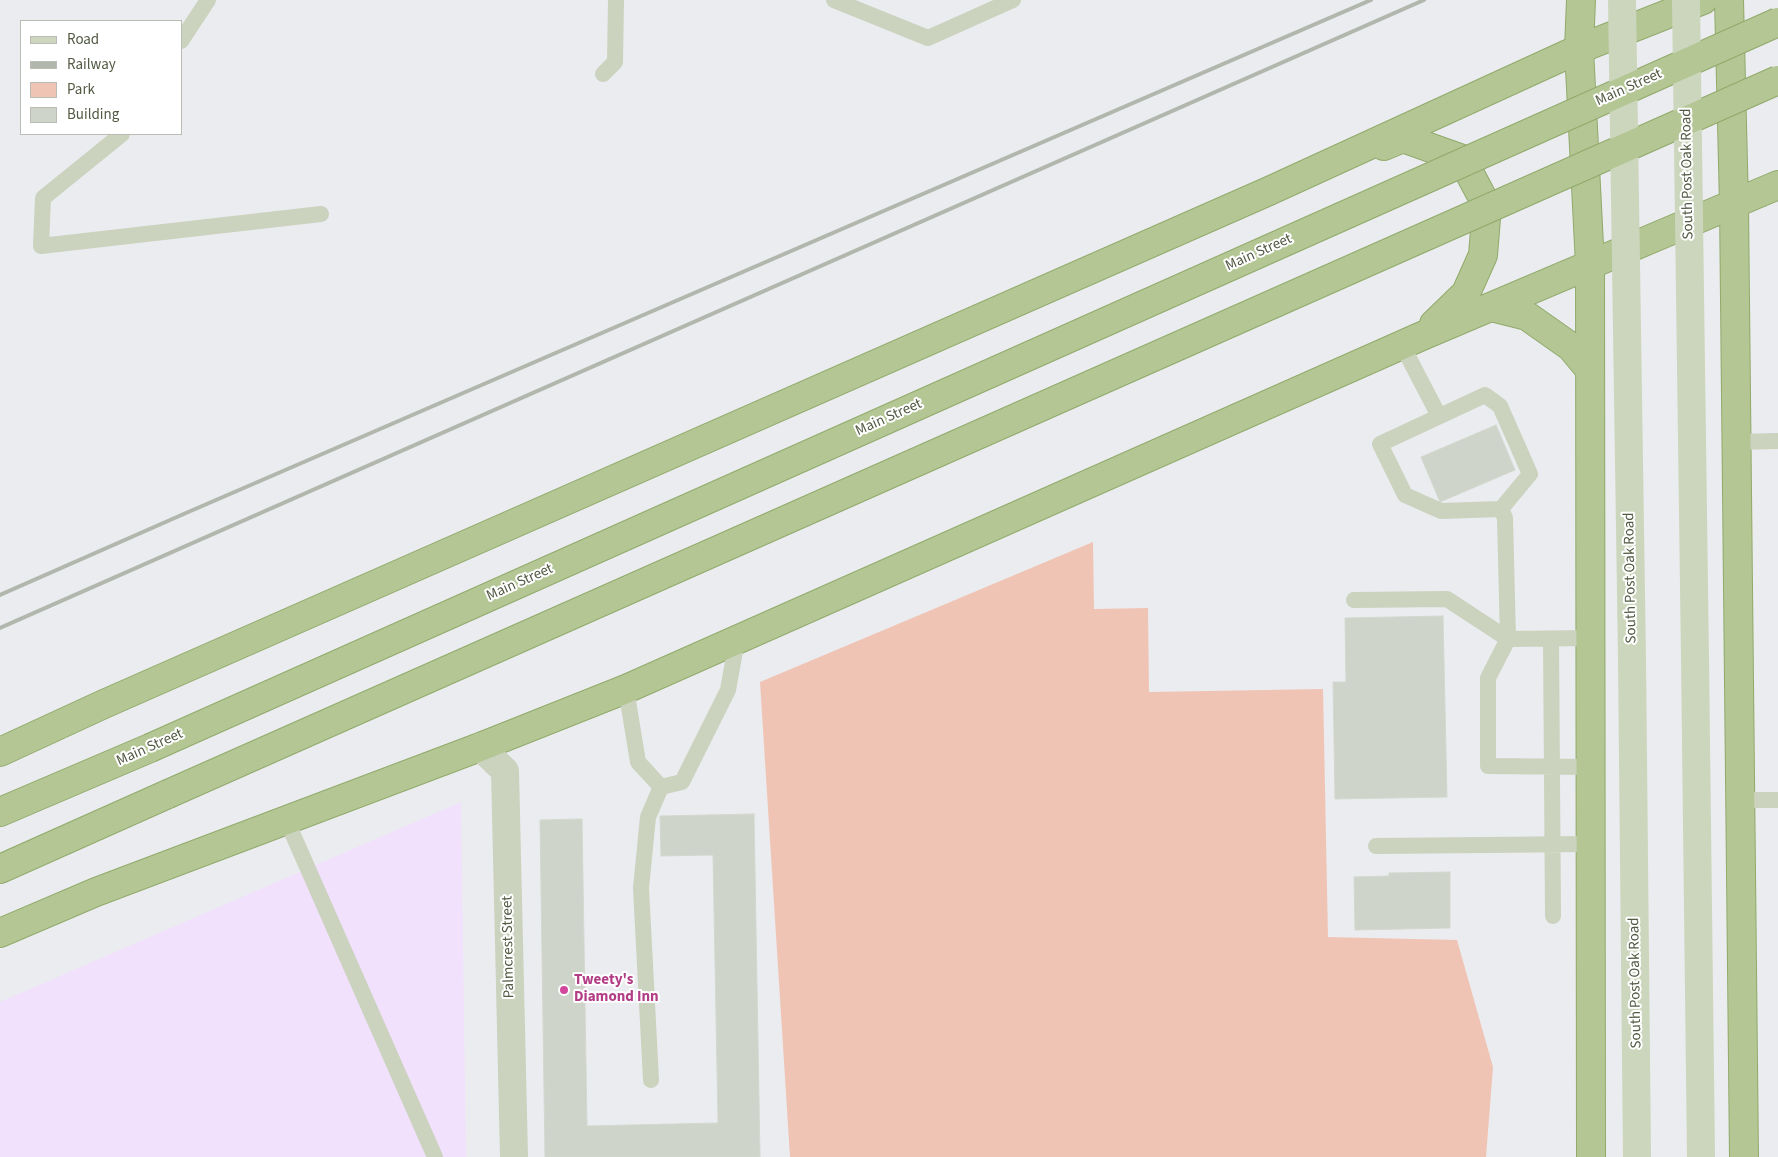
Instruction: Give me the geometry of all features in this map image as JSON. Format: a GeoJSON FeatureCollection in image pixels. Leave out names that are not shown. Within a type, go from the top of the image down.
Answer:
{"type":"FeatureCollection","features":[{"type":"Feature","properties":{"kind":"highway"},"geometry":{"type":"LineString","coordinates":[[1581,0],[1580,49],[1590,266],[1591,1157]]}},
{"type":"Feature","properties":{"kind":"highway"},"geometry":{"type":"LineString","coordinates":[[0,752],[104,704],[1269,191],[1580,49],[1703,0]]}},
{"type":"Feature","properties":{"kind":"highway"},"geometry":{"type":"LineString","coordinates":[[1729,0],[1734,205],[1744,1157]]}},
{"type":"Feature","properties":{"kind":"highway","name":"Main Street"},"geometry":{"type":"LineString","coordinates":[[0,812],[150,748],[1778,22]]}},
{"type":"Feature","properties":{"kind":"highway"},"geometry":{"type":"LineString","coordinates":[[0,869],[1778,80]]}},
{"type":"Feature","properties":{"kind":"highway"},"geometry":{"type":"LineString","coordinates":[[1269,191],[1403,138],[1462,159],[1487,206],[1483,254],[1466,293],[1412,340]]}},
{"type":"Feature","properties":{"kind":"highway"},"geometry":{"type":"LineString","coordinates":[[0,933],[96,892],[626,689],[1412,340],[1778,185]]}},
{"type":"Feature","properties":{"kind":"highway"},"geometry":{"type":"LineString","coordinates":[[1491,307],[1527,316],[1571,347],[1590,370]]}},
{"type":"Feature","properties":{"kind":"main road","name":"South Post Oak Road"},"geometry":{"type":"LineString","coordinates":[[1622,0],[1637,1157]]}},
{"type":"Feature","properties":{"kind":"main road","name":"South Post Oak Road"},"geometry":{"type":"LineString","coordinates":[[1686,0],[1701,1157]]}},
{"type":"Feature","properties":{"kind":"street","name":"Palmcrest Street"},"geometry":{"type":"LineString","coordinates":[[480,746],[505,771],[514,1157]]}},
{"type":"Feature","properties":{"kind":"lane"},"geometry":{"type":"LineString","coordinates":[[182,39],[208,0]]}},
{"type":"Feature","properties":{"kind":"lane"},"geometry":{"type":"LineString","coordinates":[[603,74],[615,62],[616,0]]}},
{"type":"Feature","properties":{"kind":"lane"},"geometry":{"type":"LineString","coordinates":[[834,0],[928,38],[1013,0]]}},
{"type":"Feature","properties":{"kind":"lane"},"geometry":{"type":"LineString","coordinates":[[121,135],[44,198],[41,246],[321,214]]}},
{"type":"Feature","properties":{"kind":"lane"},"geometry":{"type":"LineString","coordinates":[[1412,340],[1439,416]]}},
{"type":"Feature","properties":{"kind":"lane"},"geometry":{"type":"LineString","coordinates":[[1485,395],[1500,406],[1530,474],[1502,509],[1441,512],[1405,494],[1380,444],[1485,395]]}},
{"type":"Feature","properties":{"kind":"lane"},"geometry":{"type":"LineString","coordinates":[[1737,442],[1778,441]]}},
{"type":"Feature","properties":{"kind":"lane"},"geometry":{"type":"LineString","coordinates":[[1502,509],[1505,518],[1508,639],[1488,678],[1488,766],[1590,767]]}},
{"type":"Feature","properties":{"kind":"lane"},"geometry":{"type":"LineString","coordinates":[[1354,600],[1447,599],[1508,639],[1590,638]]}},
{"type":"Feature","properties":{"kind":"lane"},"geometry":{"type":"LineString","coordinates":[[1551,639],[1553,916]]}},
{"type":"Feature","properties":{"kind":"lane"},"geometry":{"type":"LineString","coordinates":[[661,787],[682,782],[728,690],[737,640]]}},
{"type":"Feature","properties":{"kind":"lane"},"geometry":{"type":"LineString","coordinates":[[626,689],[638,762],[661,787]]}},
{"type":"Feature","properties":{"kind":"lane"},"geometry":{"type":"LineString","coordinates":[[651,1080],[641,888],[648,817],[661,787]]}},
{"type":"Feature","properties":{"kind":"lane"},"geometry":{"type":"LineString","coordinates":[[1740,800],[1778,800]]}},
{"type":"Feature","properties":{"kind":"lane"},"geometry":{"type":"LineString","coordinates":[[286,819],[435,1157]]}},
{"type":"Feature","properties":{"kind":"lane"},"geometry":{"type":"LineString","coordinates":[[1376,846],[1590,844]]}},
{"type":"Feature","properties":{"kind":"shaded area"},"geometry":{"type":"Polygon","coordinates":[[[461,802],[466,1157],[0,1157],[0,1002],[461,802]]]}},
{"type":"Feature","properties":{"kind":"green space"},"geometry":{"type":"Polygon","coordinates":[[[1093,542],[1094,609],[1148,608],[1149,692],[1323,689],[1328,937],[1457,940],[1493,1067],[1486,1157],[790,1157],[760,682],[1093,542]]]}},
{"type":"Feature","properties":{"kind":"building"},"geometry":{"type":"Polygon","coordinates":[[[1496,425],[1515,470],[1440,502],[1421,457],[1496,425]]]}},
{"type":"Feature","properties":{"kind":"building"},"geometry":{"type":"Polygon","coordinates":[[[1443,616],[1447,797],[1335,799],[1333,682],[1346,682],[1345,618],[1443,616]]]}},
{"type":"Feature","properties":{"kind":"building","name":"Tweety's Diamond Inn"},"geometry":{"type":"Polygon","coordinates":[[[754,814],[760,1157],[545,1157],[540,820],[582,819],[587,1126],[718,1123],[713,855],[661,856],[660,816],[754,814]]]}},
{"type":"Feature","properties":{"kind":"building"},"geometry":{"type":"Polygon","coordinates":[[[1450,872],[1450,928],[1355,930],[1354,877],[1389,876],[1389,873],[1450,872]]]}},
{"type":"Feature","properties":{"kind":"railway"},"geometry":{"type":"LineString","coordinates":[[0,595],[1371,0]]}},
{"type":"Feature","properties":{"kind":"railway"},"geometry":{"type":"LineString","coordinates":[[0,628],[1424,0]]}},
{"type":"Feature","properties":{"kind":"place","name":"Tweety's Diamond Inn"},"geometry":{"type":"Point","coordinates":[564,990]}}]}
